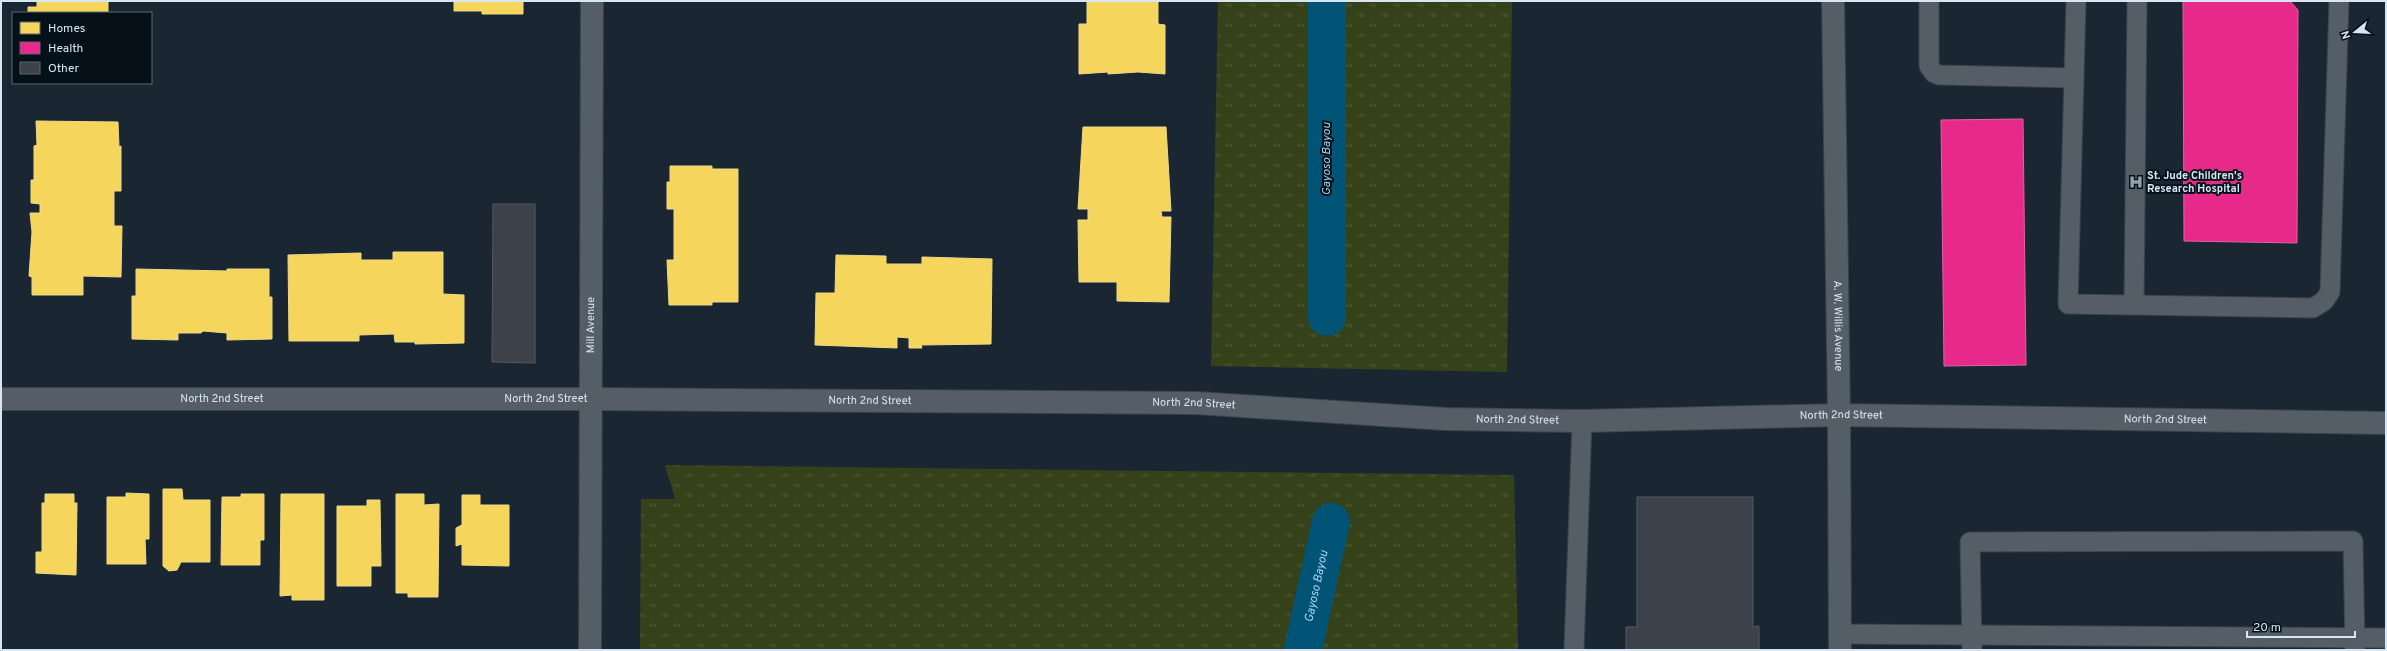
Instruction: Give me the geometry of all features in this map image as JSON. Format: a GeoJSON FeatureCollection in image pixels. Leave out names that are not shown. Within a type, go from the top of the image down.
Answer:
{"type":"FeatureCollection","features":[{"type":"Feature","properties":{"kind":"street","name":"Mill Avenue"},"geometry":{"type":"LineString","coordinates":[[590,650],[592,1]]}},
{"type":"Feature","properties":{"kind":"street","name":"A. W. Willis Avenue"},"geometry":{"type":"LineString","coordinates":[[1833,1],[1840,415],[1840,642]]}},
{"type":"Feature","properties":{"kind":"street","name":"North 2nd Street"},"geometry":{"type":"LineString","coordinates":[[1,399],[590,399],[1196,403],[1446,419],[1582,421],[1840,415],[2386,423]]}},
{"type":"Feature","properties":{"kind":"lane"},"geometry":{"type":"LineString","coordinates":[[1929,1],[1929,66],[1934,73],[1939,75],[2074,78]]}},
{"type":"Feature","properties":{"kind":"lane"},"geometry":{"type":"LineString","coordinates":[[2076,1],[2068,304],[2313,308],[2324,301],[2330,292],[2339,1]]}},
{"type":"Feature","properties":{"kind":"lane"},"geometry":{"type":"LineString","coordinates":[[2134,304],[2137,1]]}},
{"type":"Feature","properties":{"kind":"lane"},"geometry":{"type":"LineString","coordinates":[[1574,650],[1582,421]]}},
{"type":"Feature","properties":{"kind":"lane"},"geometry":{"type":"LineString","coordinates":[[1972,643],[1970,542],[2353,541],[2355,644]]}},
{"type":"Feature","properties":{"kind":"lane"},"geometry":{"type":"LineString","coordinates":[[1840,642],[2355,644],[2386,638]]}},
{"type":"Feature","properties":{"kind":"green space"},"geometry":{"type":"Polygon","coordinates":[[[1218,1],[1512,1],[1507,372],[1211,366],[1218,1]]]}},
{"type":"Feature","properties":{"kind":"green space"},"geometry":{"type":"Polygon","coordinates":[[[665,465],[1514,475],[1518,650],[640,650],[641,499],[675,499],[665,465]]]}},
{"type":"Feature","properties":{"kind":"building: Homes"},"geometry":{"type":"Polygon","coordinates":[[[37,1],[108,1],[108,12],[28,12],[28,7],[37,7],[37,1]]]}},
{"type":"Feature","properties":{"kind":"building: Homes"},"geometry":{"type":"Polygon","coordinates":[[[454,1],[523,1],[523,14],[482,14],[482,11],[454,11],[454,1]]]}},
{"type":"Feature","properties":{"kind":"building: Homes"},"geometry":{"type":"Polygon","coordinates":[[[1087,1],[1158,1],[1158,24],[1165,25],[1165,74],[1138,72],[1108,74],[1108,72],[1079,74],[1079,24],[1087,24],[1087,1]]]}},
{"type":"Feature","properties":{"kind":"building: Homes"},"geometry":{"type":"Polygon","coordinates":[[[36,121],[118,122],[119,147],[121,146],[121,191],[114,191],[114,226],[122,226],[121,277],[83,276],[83,295],[32,295],[32,277],[29,276],[32,232],[30,213],[40,213],[40,204],[31,203],[31,180],[34,180],[34,146],[37,145],[36,121]]]}},
{"type":"Feature","properties":{"kind":"building: Homes"},"geometry":{"type":"Polygon","coordinates":[[[1083,127],[1166,127],[1171,211],[1161,211],[1162,217],[1171,217],[1169,302],[1117,301],[1117,282],[1079,282],[1078,220],[1088,220],[1088,209],[1078,209],[1083,127]]]}},
{"type":"Feature","properties":{"kind":"building: Homes"},"geometry":{"type":"Polygon","coordinates":[[[670,166],[712,166],[712,169],[738,169],[738,302],[712,302],[712,305],[669,305],[667,260],[674,260],[674,209],[667,209],[667,182],[670,182],[670,166]]]}},
{"type":"Feature","properties":{"kind":"building: Homes"},"geometry":{"type":"Polygon","coordinates":[[[393,252],[443,252],[443,294],[464,295],[464,343],[415,344],[415,342],[395,342],[394,334],[359,335],[359,341],[289,341],[288,255],[361,253],[361,260],[393,260],[393,252]]]}},
{"type":"Feature","properties":{"kind":"building: Homes"},"geometry":{"type":"Polygon","coordinates":[[[836,255],[886,256],[886,264],[922,264],[922,257],[992,259],[991,344],[921,345],[922,348],[909,348],[909,338],[897,337],[897,348],[815,345],[816,293],[835,293],[836,255]]]}},
{"type":"Feature","properties":{"kind":"building: Homes"},"geometry":{"type":"Polygon","coordinates":[[[136,269],[227,271],[227,269],[269,269],[269,297],[272,297],[272,339],[227,340],[227,333],[203,331],[201,333],[178,333],[178,340],[132,339],[132,296],[136,296],[136,269]]]}},
{"type":"Feature","properties":{"kind":"building: Homes"},"geometry":{"type":"Polygon","coordinates":[[[163,489],[182,489],[183,500],[210,500],[210,562],[181,562],[177,570],[169,571],[163,566],[163,489]]]}},
{"type":"Feature","properties":{"kind":"building: Homes"},"geometry":{"type":"Polygon","coordinates":[[[126,493],[149,494],[149,539],[145,539],[146,564],[107,564],[107,497],[126,497],[126,493]]]}},
{"type":"Feature","properties":{"kind":"building: Homes"},"geometry":{"type":"Polygon","coordinates":[[[45,494],[74,494],[74,503],[77,503],[76,575],[36,573],[36,552],[42,552],[42,503],[45,503],[45,494]]]}},
{"type":"Feature","properties":{"kind":"building: Homes"},"geometry":{"type":"Polygon","coordinates":[[[241,494],[264,494],[264,540],[260,540],[260,565],[221,565],[222,497],[241,497],[241,494]]]}},
{"type":"Feature","properties":{"kind":"building: Homes"},"geometry":{"type":"Polygon","coordinates":[[[281,494],[324,494],[324,600],[292,600],[292,595],[280,596],[281,494]]]}},
{"type":"Feature","properties":{"kind":"building: Homes"},"geometry":{"type":"Polygon","coordinates":[[[396,494],[424,494],[424,505],[439,504],[438,597],[408,597],[408,593],[396,593],[396,494]]]}},
{"type":"Feature","properties":{"kind":"building: Homes"},"geometry":{"type":"Polygon","coordinates":[[[462,495],[480,495],[480,505],[509,505],[509,566],[462,565],[462,544],[456,546],[456,528],[462,525],[462,495]]]}},
{"type":"Feature","properties":{"kind":"building: Homes"},"geometry":{"type":"Polygon","coordinates":[[[367,500],[380,500],[381,566],[371,566],[371,586],[337,586],[337,506],[367,506],[367,500]]]}},
{"type":"Feature","properties":{"kind":"building: Health"},"geometry":{"type":"Polygon","coordinates":[[[2183,1],[2290,1],[2298,10],[2297,243],[2184,241],[2183,1]]]}},
{"type":"Feature","properties":{"kind":"building: Health"},"geometry":{"type":"Polygon","coordinates":[[[2023,119],[2026,365],[1944,366],[1941,120],[2023,119]]]}},
{"type":"Feature","properties":{"kind":"building: Other"},"geometry":{"type":"Polygon","coordinates":[[[493,204],[535,204],[535,363],[492,362],[493,204]]]}},
{"type":"Feature","properties":{"kind":"building: Other"},"geometry":{"type":"Polygon","coordinates":[[[1637,497],[1753,497],[1753,627],[1759,626],[1759,650],[1626,650],[1626,627],[1637,627],[1637,497]]]}},
{"type":"Feature","properties":{"kind":"waterway","name":"Gayoso Bayou"},"geometry":{"type":"LineString","coordinates":[[1327,1],[1327,317]]}},
{"type":"Feature","properties":{"kind":"waterway","name":"Gayoso Bayou"},"geometry":{"type":"LineString","coordinates":[[1303,650],[1331,522]]}},
{"type":"Feature","properties":{"kind":"place","name":"St. Jude Children's Research Hospital"},"geometry":{"type":"Point","coordinates":[2136,182]}}]}
